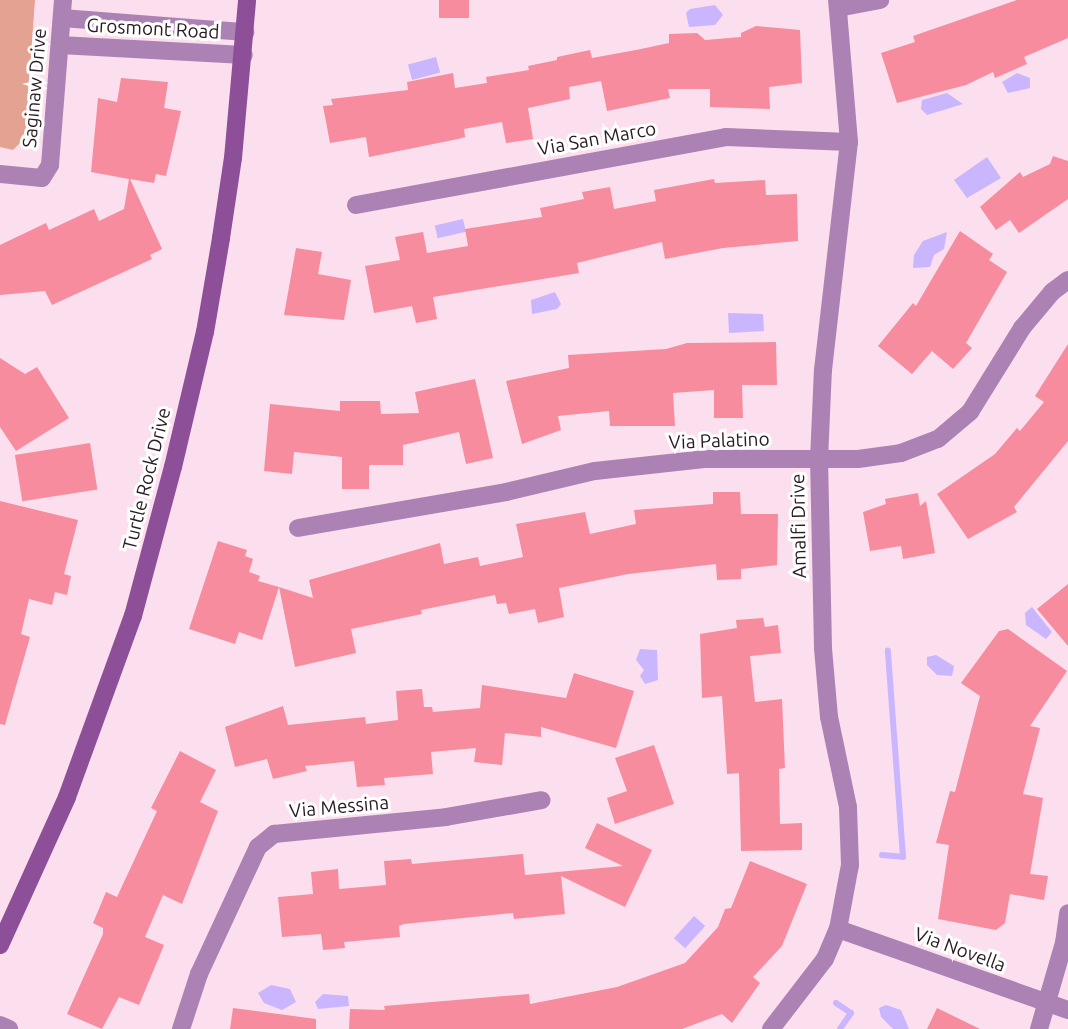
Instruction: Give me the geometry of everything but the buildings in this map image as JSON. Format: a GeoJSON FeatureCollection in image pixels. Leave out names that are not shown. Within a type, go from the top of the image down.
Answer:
{"type":"FeatureCollection","features":[{"type":"Feature","properties":{"kind":"street","name":"Turtle Rock Drive"},"geometry":{"type":"LineString","coordinates":[[0,945],[67,797],[133,616],[205,332],[233,158],[247,0]]}},
{"type":"Feature","properties":{"kind":"street"},"geometry":{"type":"LineString","coordinates":[[837,4],[880,0]]}},
{"type":"Feature","properties":{"kind":"street","name":"Amalfi Drive"},"geometry":{"type":"LineString","coordinates":[[771,1029],[805,990],[838,929],[851,838],[829,717],[819,460],[823,370],[849,142],[837,4]]}},
{"type":"Feature","properties":{"kind":"street","name":"Grosmont Road"},"geometry":{"type":"LineString","coordinates":[[63,9],[245,32]]}},
{"type":"Feature","properties":{"kind":"street","name":"Saginaw Drive"},"geometry":{"type":"LineString","coordinates":[[0,173],[43,178],[50,165],[63,9]]}},
{"type":"Feature","properties":{"kind":"street","name":"Grosmont Road"},"geometry":{"type":"LineString","coordinates":[[60,45],[244,55]]}},
{"type":"Feature","properties":{"kind":"street","name":"Via San Marco"},"geometry":{"type":"LineString","coordinates":[[356,205],[726,137],[849,142]]}},
{"type":"Feature","properties":{"kind":"street","name":"Via Palatino"},"geometry":{"type":"LineString","coordinates":[[298,528],[506,492],[595,471],[706,459],[819,460],[901,453],[938,439],[970,412],[1022,328],[1052,292],[1068,280]]}},
{"type":"Feature","properties":{"kind":"street","name":"Via Messina"},"geometry":{"type":"LineString","coordinates":[[181,1029],[209,952],[258,847],[274,834],[446,817],[541,800]]}},
{"type":"Feature","properties":{"kind":"street"},"geometry":{"type":"LineString","coordinates":[[1039,1029],[1048,1004],[1068,913]]}},
{"type":"Feature","properties":{"kind":"street","name":"Via Novella"},"geometry":{"type":"LineString","coordinates":[[838,929],[1068,1010]]}},
{"type":"Feature","properties":{"kind":"street"},"geometry":{"type":"LineString","coordinates":[[0,1025],[9,1029]]}},
{"type":"Feature","properties":{"kind":"shaded area"},"geometry":{"type":"Polygon","coordinates":[[[0,0],[35,0],[25,138],[13,150],[0,147],[0,0]]]}},
{"type":"Feature","properties":{"kind":"shaded area"},"geometry":{"type":"Polygon","coordinates":[[[715,5],[723,15],[715,25],[689,27],[686,13],[690,9],[715,5]]]}},
{"type":"Feature","properties":{"kind":"shaded area"},"geometry":{"type":"Polygon","coordinates":[[[436,57],[440,72],[412,80],[408,65],[436,57]]]}},
{"type":"Feature","properties":{"kind":"shaded area"},"geometry":{"type":"Polygon","coordinates":[[[1017,73],[1030,78],[1030,88],[1008,93],[1002,82],[1017,73]]]}},
{"type":"Feature","properties":{"kind":"shaded area"},"geometry":{"type":"Polygon","coordinates":[[[947,93],[963,104],[927,115],[921,109],[922,100],[947,93]]]}},
{"type":"Feature","properties":{"kind":"shaded area"},"geometry":{"type":"Polygon","coordinates":[[[987,157],[1001,178],[967,198],[954,180],[987,157]]]}},
{"type":"Feature","properties":{"kind":"shaded area"},"geometry":{"type":"Polygon","coordinates":[[[463,219],[466,232],[438,238],[435,226],[463,219]]]}},
{"type":"Feature","properties":{"kind":"shaded area"},"geometry":{"type":"Polygon","coordinates":[[[947,232],[944,249],[934,255],[930,267],[913,268],[914,255],[923,241],[947,232]]]}},
{"type":"Feature","properties":{"kind":"shaded area"},"geometry":{"type":"Polygon","coordinates":[[[555,292],[561,304],[557,309],[532,314],[531,300],[555,292]]]}},
{"type":"Feature","properties":{"kind":"shaded area"},"geometry":{"type":"Polygon","coordinates":[[[728,313],[763,314],[764,331],[729,333],[728,313]]]}},
{"type":"Feature","properties":{"kind":"shaded area"},"geometry":{"type":"Polygon","coordinates":[[[1032,607],[1052,632],[1046,639],[1026,625],[1025,613],[1032,607]]]}},
{"type":"Feature","properties":{"kind":"shaded area"},"geometry":{"type":"Polygon","coordinates":[[[640,649],[657,650],[658,680],[645,684],[640,676],[644,670],[636,660],[640,649]]]}},
{"type":"Feature","properties":{"kind":"shaded area"},"geometry":{"type":"Polygon","coordinates":[[[936,655],[954,666],[952,676],[937,675],[927,665],[927,657],[936,655]]]}},
{"type":"Feature","properties":{"kind":"shaded area"},"geometry":{"type":"Polygon","coordinates":[[[694,916],[705,926],[685,948],[674,938],[694,916]]]}},
{"type":"Feature","properties":{"kind":"shaded area"},"geometry":{"type":"Polygon","coordinates":[[[271,985],[290,989],[296,1002],[282,1010],[264,1003],[258,993],[271,985]]]}},
{"type":"Feature","properties":{"kind":"shaded area"},"geometry":{"type":"Polygon","coordinates":[[[323,994],[348,996],[349,1006],[318,1009],[315,1002],[323,994]]]}},
{"type":"Feature","properties":{"kind":"shaded area"},"geometry":{"type":"Polygon","coordinates":[[[886,1005],[901,1010],[909,1029],[893,1029],[881,1017],[879,1008],[886,1005]]]}},
{"type":"Feature","properties":{"kind":"waterway"},"geometry":{"type":"LineString","coordinates":[[882,855],[903,857],[888,651]]}},
{"type":"Feature","properties":{"kind":"waterway"},"geometry":{"type":"LineString","coordinates":[[836,1003],[851,1013],[840,1029]]}}]}
